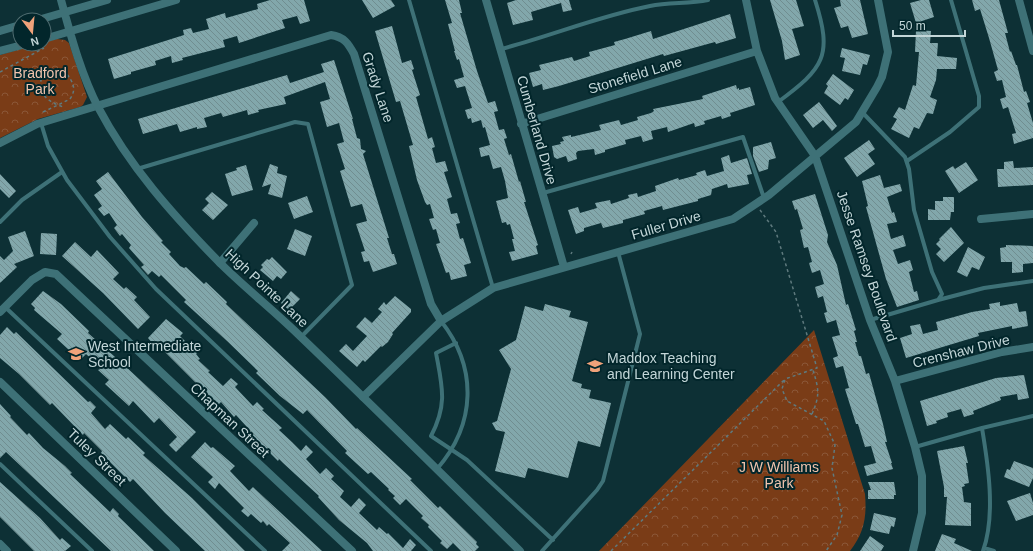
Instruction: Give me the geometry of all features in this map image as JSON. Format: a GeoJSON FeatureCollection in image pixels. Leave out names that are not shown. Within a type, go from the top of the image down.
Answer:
{"type":"FeatureCollection","features":[{"type":"Feature","properties":{"kind":"street","name":"High Pointe Lane"},"geometry":{"type":"LineString","coordinates":[[61,0],[69,32],[88,85],[98,107],[136,169],[171,211],[220,263],[301,337],[520,551]]}},
{"type":"Feature","properties":{"kind":"street"},"geometry":{"type":"LineString","coordinates":[[52,16],[107,0]]}},
{"type":"Feature","properties":{"kind":"street"},"geometry":{"type":"LineString","coordinates":[[52,39],[69,32],[176,0]]}},
{"type":"Feature","properties":{"kind":"street","name":"Cumberland Drive"},"geometry":{"type":"LineString","coordinates":[[486,0],[541,194],[564,267]]}},
{"type":"Feature","properties":{"kind":"street","name":"Jesse Ramsey Boulevard"},"geometry":{"type":"LineString","coordinates":[[746,0],[756,51],[778,102],[815,156],[870,320],[895,381],[922,476],[922,513],[913,551]]}},
{"type":"Feature","properties":{"kind":"street","name":"Fuller Drive"},"geometry":{"type":"LineString","coordinates":[[363,397],[441,320],[493,288],[733,219],[764,198],[856,122],[862,112],[882,77],[888,52],[878,0]]}},
{"type":"Feature","properties":{"kind":"street"},"geometry":{"type":"LineString","coordinates":[[1019,0],[1033,51]]}},
{"type":"Feature","properties":{"kind":"street"},"geometry":{"type":"LineString","coordinates":[[0,31],[12,27]]}},
{"type":"Feature","properties":{"kind":"street","name":"Grady Lane"},"geometry":{"type":"LineString","coordinates":[[98,107],[331,36],[339,37],[347,41],[356,61],[432,304],[441,320]]}},
{"type":"Feature","properties":{"kind":"street"},"geometry":{"type":"LineString","coordinates":[[0,51],[12,48]]}},
{"type":"Feature","properties":{"kind":"street","name":"Stonefield Lane"},"geometry":{"type":"LineString","coordinates":[[521,124],[756,51]]}},
{"type":"Feature","properties":{"kind":"street"},"geometry":{"type":"LineString","coordinates":[[0,143],[39,120],[98,107]]}},
{"type":"Feature","properties":{"kind":"street"},"geometry":{"type":"LineString","coordinates":[[981,219],[1033,214]]}},
{"type":"Feature","properties":{"kind":"street"},"geometry":{"type":"LineString","coordinates":[[220,263],[254,223]]}},
{"type":"Feature","properties":{"kind":"street","name":"Chapman Street"},"geometry":{"type":"LineString","coordinates":[[2,309],[32,280],[45,272],[56,274],[352,551]]}},
{"type":"Feature","properties":{"kind":"street","name":"Crenshaw Drive"},"geometry":{"type":"LineString","coordinates":[[895,381],[1002,352],[1033,347]]}},
{"type":"Feature","properties":{"kind":"street","name":"Tuley Street"},"geometry":{"type":"LineString","coordinates":[[0,382],[176,551]]}},
{"type":"Feature","properties":{"kind":"street"},"geometry":{"type":"LineString","coordinates":[[0,544],[7,551]]}},
{"type":"Feature","properties":{"kind":"lane"},"geometry":{"type":"LineString","coordinates":[[409,0],[493,288]]}},
{"type":"Feature","properties":{"kind":"lane"},"geometry":{"type":"LineString","coordinates":[[500,49],[622,13],[652,6],[694,3],[708,0]]}},
{"type":"Feature","properties":{"kind":"lane"},"geometry":{"type":"LineString","coordinates":[[778,102],[795,89],[816,68],[824,54],[824,27],[816,0]]}},
{"type":"Feature","properties":{"kind":"lane"},"geometry":{"type":"LineString","coordinates":[[907,161],[950,132],[979,107],[979,96],[951,0]]}},
{"type":"Feature","properties":{"kind":"lane"},"geometry":{"type":"LineString","coordinates":[[862,112],[905,156],[914,210],[932,272],[942,294],[938,300]]}},
{"type":"Feature","properties":{"kind":"lane"},"geometry":{"type":"LineString","coordinates":[[39,120],[48,146],[62,172],[110,237],[156,289],[431,551]]}},
{"type":"Feature","properties":{"kind":"lane"},"geometry":{"type":"LineString","coordinates":[[136,169],[295,122],[308,124],[352,285],[301,337]]}},
{"type":"Feature","properties":{"kind":"lane"},"geometry":{"type":"LineString","coordinates":[[541,194],[743,137],[764,198]]}},
{"type":"Feature","properties":{"kind":"lane"},"geometry":{"type":"LineString","coordinates":[[0,222],[26,197],[62,172]]}},
{"type":"Feature","properties":{"kind":"lane"},"geometry":{"type":"LineString","coordinates":[[542,551],[603,481],[640,334],[618,252]]}},
{"type":"Feature","properties":{"kind":"lane"},"geometry":{"type":"LineString","coordinates":[[870,320],[984,288],[1033,281]]}},
{"type":"Feature","properties":{"kind":"lane"},"geometry":{"type":"LineString","coordinates":[[2,309],[265,551]]}},
{"type":"Feature","properties":{"kind":"lane"},"geometry":{"type":"LineString","coordinates":[[437,470],[451,451],[463,424],[468,394],[466,372],[456,343],[441,320]]}},
{"type":"Feature","properties":{"kind":"lane"},"geometry":{"type":"LineString","coordinates":[[456,343],[436,353],[444,392],[439,421],[431,436],[451,451],[467,460],[553,540]]}},
{"type":"Feature","properties":{"kind":"lane"},"geometry":{"type":"LineString","coordinates":[[915,447],[982,428],[1033,416]]}},
{"type":"Feature","properties":{"kind":"lane"},"geometry":{"type":"LineString","coordinates":[[982,428],[990,496],[984,550],[994,551]]}},
{"type":"Feature","properties":{"kind":"lane"},"geometry":{"type":"LineString","coordinates":[[0,464],[92,551]]}},
{"type":"Feature","properties":{"kind":"path"},"geometry":{"type":"LineString","coordinates":[[0,72],[31,52]]}},
{"type":"Feature","properties":{"kind":"path"},"geometry":{"type":"LineString","coordinates":[[39,120],[58,105],[70,99],[74,88],[73,81],[66,72],[56,71],[48,73],[41,80],[40,88],[43,95],[50,101],[58,105],[64,107]]}},
{"type":"Feature","properties":{"kind":"path"},"geometry":{"type":"LineString","coordinates":[[611,551],[785,379],[817,368],[776,232],[760,210]]}},
{"type":"Feature","properties":{"kind":"path"},"geometry":{"type":"LineString","coordinates":[[812,370],[819,391],[819,396],[812,414]]}},
{"type":"Feature","properties":{"kind":"path"},"geometry":{"type":"LineString","coordinates":[[785,379],[782,389],[787,401],[824,421],[835,445],[832,468],[842,515],[837,535],[826,551]]}},
{"type":"Feature","properties":{"kind":"green space","name":"Bradford Park"},"geometry":{"type":"Polygon","coordinates":[[[52,40],[65,40],[69,43],[87,97],[83,105],[38,119],[0,138],[0,55],[12,52],[52,52],[52,40]]]}},
{"type":"Feature","properties":{"kind":"green space","name":"J W Williams Park"},"geometry":{"type":"Polygon","coordinates":[[[814,330],[865,494],[864,524],[859,538],[850,551],[599,551],[814,330]]]}},
{"type":"Feature","properties":{"kind":"building"},"geometry":{"type":"Polygon","coordinates":[[[270,0],[304,0],[310,21],[300,24],[297,16],[282,20],[285,28],[239,43],[237,36],[223,40],[225,47],[182,58],[183,60],[172,63],[171,56],[155,61],[156,65],[131,72],[131,74],[114,79],[108,59],[184,35],[183,30],[191,28],[193,33],[209,29],[206,19],[225,13],[226,18],[258,9],[257,4],[270,0]]]}},
{"type":"Feature","properties":{"kind":"building"},"geometry":{"type":"Polygon","coordinates":[[[362,0],[391,0],[395,6],[373,18],[362,0]]]}},
{"type":"Feature","properties":{"kind":"building"},"geometry":{"type":"Polygon","coordinates":[[[445,0],[459,0],[462,13],[460,13],[488,103],[495,101],[498,111],[494,112],[499,130],[504,129],[507,138],[504,139],[509,155],[511,154],[519,182],[520,181],[526,202],[524,202],[538,245],[536,246],[538,254],[512,261],[509,252],[515,251],[512,239],[514,239],[510,224],[507,225],[506,222],[502,223],[496,201],[508,198],[505,181],[501,167],[493,169],[489,155],[481,157],[479,148],[490,145],[485,127],[483,128],[481,120],[472,123],[471,118],[468,119],[465,110],[472,108],[465,86],[457,88],[454,80],[464,77],[459,59],[457,60],[454,51],[448,24],[452,23],[445,0]]]}},
{"type":"Feature","properties":{"kind":"building"},"geometry":{"type":"Polygon","coordinates":[[[516,0],[569,0],[572,10],[563,12],[561,3],[531,12],[533,20],[513,25],[507,3],[516,0]]]}},
{"type":"Feature","properties":{"kind":"building"},"geometry":{"type":"Polygon","coordinates":[[[770,0],[796,0],[804,26],[792,29],[800,55],[785,60],[782,41],[770,0]]]}},
{"type":"Feature","properties":{"kind":"building"},"geometry":{"type":"Polygon","coordinates":[[[840,0],[860,0],[868,34],[852,38],[848,26],[841,28],[834,8],[841,6],[840,0]]]}},
{"type":"Feature","properties":{"kind":"building"},"geometry":{"type":"Polygon","coordinates":[[[921,0],[929,0],[934,17],[916,23],[910,3],[921,0]]]}},
{"type":"Feature","properties":{"kind":"building"},"geometry":{"type":"Polygon","coordinates":[[[972,0],[999,0],[1008,33],[1005,33],[1010,52],[1011,51],[1017,65],[1024,92],[1026,91],[1030,102],[1027,103],[1033,123],[1033,138],[1014,144],[1012,134],[1016,133],[1008,107],[1003,109],[1000,99],[1006,97],[1002,80],[997,81],[994,72],[998,70],[989,38],[980,9],[975,11],[972,0]]]}},
{"type":"Feature","properties":{"kind":"building"},"geometry":{"type":"Polygon","coordinates":[[[730,14],[736,38],[716,44],[715,42],[664,56],[663,54],[543,90],[542,84],[533,87],[529,73],[541,70],[539,65],[572,57],[574,61],[590,56],[589,52],[615,45],[614,42],[651,31],[653,39],[730,14]]]}},
{"type":"Feature","properties":{"kind":"building"},"geometry":{"type":"Polygon","coordinates":[[[392,26],[402,63],[411,60],[414,69],[412,70],[420,95],[416,97],[428,139],[432,137],[435,147],[432,148],[436,163],[445,161],[448,171],[444,172],[452,197],[447,199],[451,214],[457,213],[460,223],[456,224],[460,239],[463,238],[471,263],[464,265],[467,276],[451,280],[449,272],[446,273],[436,244],[440,243],[436,229],[433,230],[429,219],[434,218],[430,204],[427,205],[425,202],[417,180],[409,146],[413,145],[400,101],[396,102],[375,31],[392,26]]]}},
{"type":"Feature","properties":{"kind":"building"},"geometry":{"type":"Polygon","coordinates":[[[916,30],[931,31],[930,43],[938,43],[937,56],[957,58],[956,69],[937,69],[936,80],[930,97],[937,100],[933,114],[927,113],[919,129],[914,127],[909,138],[891,129],[897,119],[893,117],[899,107],[905,110],[913,85],[916,86],[919,52],[915,52],[916,30]]]}},
{"type":"Feature","properties":{"kind":"building"},"geometry":{"type":"Polygon","coordinates":[[[842,48],[870,55],[867,65],[863,64],[860,75],[842,71],[845,58],[840,57],[842,48]]]}},
{"type":"Feature","properties":{"kind":"building"},"geometry":{"type":"Polygon","coordinates":[[[334,60],[353,119],[357,138],[360,139],[361,149],[366,151],[363,154],[389,238],[387,238],[397,264],[373,272],[369,261],[364,262],[361,252],[365,251],[356,224],[367,221],[362,204],[351,207],[340,171],[345,169],[337,144],[344,142],[339,123],[327,127],[320,102],[330,99],[325,82],[284,97],[286,104],[258,110],[259,112],[248,115],[247,110],[223,117],[221,113],[204,118],[207,127],[197,129],[197,127],[180,132],[177,124],[143,134],[138,119],[287,75],[290,83],[324,72],[321,64],[334,60]]]}},
{"type":"Feature","properties":{"kind":"building"},"geometry":{"type":"Polygon","coordinates":[[[833,74],[854,90],[848,100],[845,98],[840,105],[824,93],[828,86],[826,84],[833,74]]]}},
{"type":"Feature","properties":{"kind":"building"},"geometry":{"type":"Polygon","coordinates":[[[736,85],[737,89],[739,88],[739,90],[750,87],[755,105],[730,113],[731,116],[722,119],[721,116],[704,121],[705,124],[695,127],[694,123],[668,132],[667,127],[651,131],[653,139],[643,142],[641,136],[625,140],[626,144],[605,150],[605,152],[595,155],[594,149],[578,151],[576,153],[577,159],[568,162],[566,156],[557,159],[554,157],[552,146],[561,144],[560,142],[564,141],[562,137],[571,135],[571,137],[601,130],[599,125],[619,120],[621,125],[638,120],[637,117],[651,113],[654,111],[653,109],[703,99],[702,96],[736,85]]]}},
{"type":"Feature","properties":{"kind":"building"},"geometry":{"type":"Polygon","coordinates":[[[819,102],[837,126],[832,131],[823,120],[813,128],[803,115],[819,102]]]}},
{"type":"Feature","properties":{"kind":"building"},"geometry":{"type":"Polygon","coordinates":[[[869,140],[875,149],[868,154],[875,164],[857,177],[844,158],[869,140]]]}},
{"type":"Feature","properties":{"kind":"building"},"geometry":{"type":"Polygon","coordinates":[[[771,142],[776,158],[769,160],[768,169],[759,172],[753,156],[753,147],[771,142]]]}},
{"type":"Feature","properties":{"kind":"building"},"geometry":{"type":"Polygon","coordinates":[[[729,155],[731,163],[747,158],[752,174],[747,175],[749,184],[728,188],[727,184],[712,189],[711,195],[698,199],[698,201],[663,210],[662,206],[644,211],[645,214],[623,220],[623,223],[603,228],[601,223],[584,228],[584,231],[576,234],[568,210],[578,207],[580,213],[597,208],[595,203],[610,200],[611,204],[629,198],[628,195],[637,193],[638,197],[656,191],[655,186],[678,178],[679,180],[697,175],[696,173],[705,170],[707,176],[724,171],[721,158],[729,155]]]}},
{"type":"Feature","properties":{"kind":"building"},"geometry":{"type":"Polygon","coordinates":[[[1013,161],[1014,168],[1033,167],[1033,185],[998,187],[997,169],[1004,169],[1004,162],[1013,161]]]}},
{"type":"Feature","properties":{"kind":"building"},"geometry":{"type":"Polygon","coordinates":[[[966,162],[978,180],[959,193],[945,171],[953,166],[955,169],[966,162]]]}},
{"type":"Feature","properties":{"kind":"building"},"geometry":{"type":"Polygon","coordinates":[[[270,164],[278,167],[277,173],[287,176],[282,198],[268,194],[271,184],[262,187],[270,164]]]}},
{"type":"Feature","properties":{"kind":"building"},"geometry":{"type":"Polygon","coordinates":[[[246,165],[253,190],[232,196],[225,174],[246,165]]]}},
{"type":"Feature","properties":{"kind":"building"},"geometry":{"type":"Polygon","coordinates":[[[108,172],[142,217],[163,241],[161,242],[171,252],[169,254],[180,266],[184,268],[186,267],[204,284],[206,282],[227,302],[226,304],[325,397],[356,429],[357,428],[412,479],[410,480],[438,508],[440,506],[477,542],[476,544],[479,547],[475,551],[461,551],[453,543],[447,549],[440,543],[442,541],[428,527],[429,525],[421,518],[423,516],[406,499],[400,505],[393,498],[395,496],[388,490],[389,489],[371,472],[368,474],[345,453],[347,451],[307,410],[303,414],[280,396],[256,373],[258,371],[184,302],[186,300],[161,275],[159,277],[152,271],[148,275],[141,267],[144,265],[129,248],[131,245],[122,234],[120,236],[114,228],[117,225],[109,213],[104,216],[98,209],[102,206],[94,195],[102,189],[96,181],[108,172]]]}},
{"type":"Feature","properties":{"kind":"building"},"geometry":{"type":"Polygon","coordinates":[[[0,174],[16,191],[9,198],[0,189],[0,174]]]}},
{"type":"Feature","properties":{"kind":"building"},"geometry":{"type":"Polygon","coordinates":[[[880,175],[884,188],[900,184],[902,191],[887,197],[892,213],[894,212],[897,222],[887,224],[891,239],[903,235],[906,246],[893,250],[898,264],[910,260],[913,270],[909,272],[914,292],[917,291],[919,300],[897,307],[886,279],[866,207],[868,206],[862,181],[880,175]]]}},
{"type":"Feature","properties":{"kind":"building"},"geometry":{"type":"Polygon","coordinates":[[[212,192],[228,205],[213,220],[202,210],[209,203],[205,199],[212,192]]]}},
{"type":"Feature","properties":{"kind":"building"},"geometry":{"type":"Polygon","coordinates":[[[815,194],[828,235],[827,242],[837,265],[846,305],[848,304],[856,330],[854,331],[857,342],[855,342],[859,356],[861,356],[866,374],[869,373],[883,424],[887,442],[885,442],[892,463],[893,469],[867,476],[864,466],[876,463],[871,446],[865,447],[858,424],[856,424],[845,389],[849,388],[843,366],[836,368],[833,358],[838,356],[832,337],[840,335],[836,320],[827,323],[824,313],[827,312],[823,296],[818,298],[815,287],[824,284],[820,270],[812,273],[809,263],[812,262],[808,247],[804,248],[800,230],[803,229],[797,209],[795,210],[792,201],[815,194]]]}},
{"type":"Feature","properties":{"kind":"building"},"geometry":{"type":"Polygon","coordinates":[[[307,196],[313,212],[294,219],[288,203],[307,196]]]}},
{"type":"Feature","properties":{"kind":"building"},"geometry":{"type":"Polygon","coordinates":[[[943,197],[954,197],[954,212],[951,212],[950,220],[928,220],[928,209],[935,210],[935,201],[943,201],[943,197]]]}},
{"type":"Feature","properties":{"kind":"building"},"geometry":{"type":"Polygon","coordinates":[[[951,227],[964,243],[944,262],[936,254],[941,249],[936,244],[951,227]]]}},
{"type":"Feature","properties":{"kind":"building"},"geometry":{"type":"Polygon","coordinates":[[[295,229],[312,236],[305,256],[287,249],[295,229]]]}},
{"type":"Feature","properties":{"kind":"building"},"geometry":{"type":"Polygon","coordinates":[[[25,231],[34,256],[14,264],[17,267],[0,283],[0,256],[4,260],[13,251],[8,237],[25,231]]]}},
{"type":"Feature","properties":{"kind":"building"},"geometry":{"type":"Polygon","coordinates":[[[41,233],[57,234],[56,255],[40,254],[41,233]]]}},
{"type":"Feature","properties":{"kind":"building"},"geometry":{"type":"Polygon","coordinates":[[[75,242],[91,257],[97,250],[119,273],[113,279],[124,289],[126,287],[137,297],[134,300],[150,317],[138,329],[103,293],[62,256],[75,242]]]}},
{"type":"Feature","properties":{"kind":"building"},"geometry":{"type":"Polygon","coordinates":[[[1006,245],[1033,246],[1033,263],[1023,264],[1023,272],[1012,273],[1012,262],[1001,262],[1000,248],[1006,247],[1006,245]]]}},
{"type":"Feature","properties":{"kind":"building"},"geometry":{"type":"Polygon","coordinates":[[[968,247],[985,257],[979,270],[972,267],[967,277],[957,272],[968,247]]]}},
{"type":"Feature","properties":{"kind":"building"},"geometry":{"type":"Polygon","coordinates":[[[272,257],[287,272],[281,279],[277,276],[273,281],[260,270],[263,267],[261,265],[267,259],[269,260],[272,257]]]}},
{"type":"Feature","properties":{"kind":"building"},"geometry":{"type":"Polygon","coordinates":[[[43,291],[61,304],[89,331],[88,333],[196,432],[176,452],[169,445],[177,437],[159,418],[154,423],[133,401],[129,406],[105,384],[109,380],[98,370],[100,369],[96,365],[97,364],[86,354],[80,360],[57,339],[62,334],[34,310],[35,308],[31,304],[43,291]]]}},
{"type":"Feature","properties":{"kind":"building"},"geometry":{"type":"Polygon","coordinates":[[[291,291],[300,299],[289,310],[281,303],[291,291]]]}},
{"type":"Feature","properties":{"kind":"building"},"geometry":{"type":"Polygon","coordinates":[[[395,296],[411,309],[411,312],[392,333],[393,334],[388,342],[382,347],[381,346],[365,362],[363,360],[357,367],[339,351],[346,344],[353,351],[367,336],[356,327],[365,317],[372,323],[382,312],[378,309],[384,302],[386,305],[395,296]]]}},
{"type":"Feature","properties":{"kind":"building"},"geometry":{"type":"Polygon","coordinates":[[[1000,302],[1000,306],[1017,303],[1019,312],[1026,311],[1028,326],[1012,329],[1012,326],[978,333],[979,336],[906,358],[900,338],[912,334],[910,326],[920,324],[923,334],[938,330],[936,322],[972,312],[990,309],[989,304],[1000,302]]]}},
{"type":"Feature","properties":{"kind":"building"},"geometry":{"type":"Polygon","coordinates":[[[545,304],[571,311],[569,317],[588,322],[572,381],[582,384],[581,388],[591,390],[589,398],[611,403],[600,447],[578,441],[568,478],[528,468],[525,478],[495,471],[505,432],[496,430],[492,423],[497,421],[511,369],[499,350],[516,340],[525,306],[543,311],[545,304]]]}},
{"type":"Feature","properties":{"kind":"building"},"geometry":{"type":"Polygon","coordinates":[[[166,319],[183,333],[180,336],[197,353],[196,354],[200,359],[198,360],[223,386],[231,378],[238,384],[235,387],[253,406],[257,402],[264,409],[262,410],[282,428],[279,430],[301,451],[306,445],[313,452],[306,459],[320,474],[326,468],[334,476],[331,479],[344,491],[340,497],[351,507],[359,498],[366,505],[359,513],[377,530],[379,527],[387,534],[388,533],[403,548],[410,539],[416,545],[411,551],[373,551],[367,543],[339,520],[318,497],[319,496],[279,459],[278,461],[245,428],[246,426],[236,415],[234,417],[221,402],[218,405],[156,343],[154,345],[148,338],[166,319]]]}},
{"type":"Feature","properties":{"kind":"building"},"geometry":{"type":"Polygon","coordinates":[[[7,327],[14,334],[16,332],[88,402],[90,401],[96,407],[91,413],[105,429],[110,424],[126,439],[128,437],[145,453],[143,455],[192,498],[245,551],[205,551],[165,513],[133,479],[130,482],[101,453],[102,451],[84,433],[83,435],[52,403],[50,405],[19,374],[0,358],[0,335],[7,327]]]}},
{"type":"Feature","properties":{"kind":"building"},"geometry":{"type":"Polygon","coordinates":[[[1024,375],[1029,398],[1018,400],[1017,394],[1000,397],[1001,400],[973,411],[974,414],[964,417],[961,409],[947,413],[948,417],[927,426],[920,401],[996,378],[1024,375]]]}},
{"type":"Feature","properties":{"kind":"building"},"geometry":{"type":"Polygon","coordinates":[[[0,404],[27,435],[29,433],[43,448],[65,466],[72,473],[70,474],[110,512],[113,508],[119,514],[118,516],[154,551],[111,551],[6,452],[0,458],[0,404]]]}},
{"type":"Feature","properties":{"kind":"building"},"geometry":{"type":"Polygon","coordinates":[[[205,442],[235,466],[230,471],[249,491],[253,487],[322,551],[282,551],[290,543],[269,524],[267,526],[263,521],[261,523],[251,514],[248,517],[241,511],[244,508],[219,483],[215,489],[208,482],[213,477],[191,457],[205,442]]]}},
{"type":"Feature","properties":{"kind":"building"},"geometry":{"type":"Polygon","coordinates":[[[964,446],[968,463],[966,463],[969,483],[964,484],[965,486],[962,487],[964,502],[971,503],[971,526],[945,525],[947,497],[944,497],[944,487],[937,451],[964,446]]]}},
{"type":"Feature","properties":{"kind":"building"},"geometry":{"type":"Polygon","coordinates":[[[1014,461],[1033,468],[1033,478],[1029,487],[1004,477],[1007,469],[1010,470],[1014,461]]]}},
{"type":"Feature","properties":{"kind":"building"},"geometry":{"type":"Polygon","coordinates":[[[0,482],[40,518],[60,540],[62,538],[71,546],[65,551],[34,551],[0,517],[0,482]]]}},
{"type":"Feature","properties":{"kind":"building"},"geometry":{"type":"Polygon","coordinates":[[[868,482],[894,482],[896,495],[894,495],[894,499],[868,499],[868,490],[871,490],[868,482]]]}},
{"type":"Feature","properties":{"kind":"building"},"geometry":{"type":"Polygon","coordinates":[[[1030,493],[1033,503],[1033,515],[1016,521],[1007,501],[1030,493]]]}},
{"type":"Feature","properties":{"kind":"building"},"geometry":{"type":"Polygon","coordinates":[[[874,513],[896,518],[894,527],[891,526],[889,534],[870,530],[874,513]]]}},
{"type":"Feature","properties":{"kind":"building"},"geometry":{"type":"Polygon","coordinates":[[[942,534],[956,539],[954,543],[972,551],[935,551],[942,534]]]}},
{"type":"Feature","properties":{"kind":"building"},"geometry":{"type":"Polygon","coordinates":[[[870,536],[884,546],[881,551],[860,551],[870,536]]]}},
{"type":"Feature","properties":{"kind":"place","name":"West Intermediate School"},"geometry":{"type":"Point","coordinates":[76,354]}},
{"type":"Feature","properties":{"kind":"place","name":"Maddox Teaching and Learning Center"},"geometry":{"type":"Point","coordinates":[595,366]}}]}
